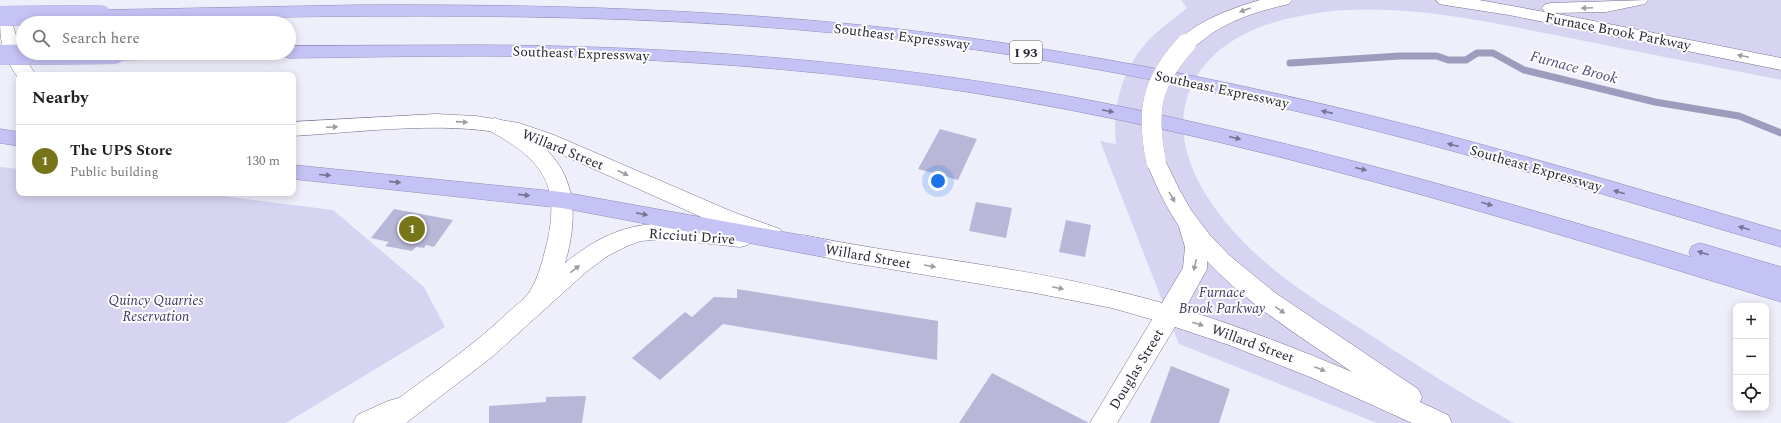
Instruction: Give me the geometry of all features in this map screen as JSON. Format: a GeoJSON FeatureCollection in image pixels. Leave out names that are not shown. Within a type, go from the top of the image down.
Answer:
{"type":"FeatureCollection","features":[{"type":"Feature","properties":{"kind":"highway"},"geometry":{"type":"LineString","coordinates":[[249,13],[336,0]]}},
{"type":"Feature","properties":{"kind":"highway","name":"Southeast Expressway"},"geometry":{"type":"LineString","coordinates":[[0,14],[101,15],[500,11],[652,14],[843,28],[1014,50],[1184,80],[1363,121],[1463,147],[1781,239]]}},
{"type":"Feature","properties":{"kind":"highway","name":"I 93"},"geometry":{"type":"LineString","coordinates":[[296,24],[527,22],[687,27],[875,44],[1011,62],[1181,92],[1369,136],[1781,254]]}},
{"type":"Feature","properties":{"kind":"highway"},"geometry":{"type":"LineString","coordinates":[[0,27],[16,27]]}},
{"type":"Feature","properties":{"kind":"highway","name":"I 93"},"geometry":{"type":"LineString","coordinates":[[296,40],[519,38],[678,44],[808,54],[975,74],[1149,106],[1308,141],[1471,184],[1781,276]]}},
{"type":"Feature","properties":{"kind":"highway"},"geometry":{"type":"LineString","coordinates":[[0,42],[16,42]]}},
{"type":"Feature","properties":{"kind":"highway","name":"Southeast Expressway"},"geometry":{"type":"LineString","coordinates":[[296,52],[514,50],[673,56],[804,66],[971,87],[1146,118],[1299,153],[1477,201],[1781,292]]}},
{"type":"Feature","properties":{"kind":"highway"},"geometry":{"type":"LineString","coordinates":[[0,55],[16,55]]}},
{"type":"Feature","properties":{"kind":"highway"},"geometry":{"type":"LineString","coordinates":[[0,136],[16,139]]}},
{"type":"Feature","properties":{"kind":"highway"},"geometry":{"type":"LineString","coordinates":[[296,172],[562,200],[823,248]]}},
{"type":"Feature","properties":{"kind":"main road"},"geometry":{"type":"LineString","coordinates":[[1283,0],[1260,5],[1232,15],[1207,28],[1177,53],[1163,74],[1153,99],[1150,130],[1156,161],[1168,192],[1190,227],[1232,273],[1266,300],[1390,385],[1452,423]]}},
{"type":"Feature","properties":{"kind":"main road","name":"Furnace Brook Parkway"},"geometry":{"type":"LineString","coordinates":[[1450,0],[1518,6],[1587,8],[1639,0]]}},
{"type":"Feature","properties":{"kind":"main road","name":"Furnace Brook Parkway"},"geometry":{"type":"LineString","coordinates":[[1450,0],[1781,64]]}},
{"type":"Feature","properties":{"kind":"main road"},"geometry":{"type":"LineString","coordinates":[[0,14],[12,52],[17,63],[24,72]]}},
{"type":"Feature","properties":{"kind":"main road","name":"Willard Street"},"geometry":{"type":"LineString","coordinates":[[296,129],[458,121],[495,125],[529,133],[738,223],[776,236],[823,248],[1051,287],[1110,299],[1170,315],[1226,333],[1288,356],[1439,423]]}},
{"type":"Feature","properties":{"kind":"main road","name":"Ricciuti Drive"},"geometry":{"type":"LineString","coordinates":[[495,125],[519,138],[535,149],[557,178],[562,200],[561,228],[555,258],[544,286],[534,303]]}},
{"type":"Feature","properties":{"kind":"main road","name":"Douglas Street"},"geometry":{"type":"LineString","coordinates":[[1103,423],[1170,315],[1195,269],[1196,247],[1190,227]]}},
{"type":"Feature","properties":{"kind":"main road","name":"Ricciuti Drive"},"geometry":{"type":"LineString","coordinates":[[386,423],[413,401],[463,367],[504,332],[534,303],[600,250],[625,238],[640,233],[676,232],[823,248]]}},
{"type":"Feature","properties":{"kind":"main road","name":"Ricciuti Drive"},"geometry":{"type":"LineString","coordinates":[[366,423],[413,401]]}},
{"type":"Feature","properties":{"kind":"green space","name":"Furnace Brook Parkway"},"geometry":{"type":"Polygon","coordinates":[[[1181,0],[1781,0],[1781,80],[1473,19],[1384,10],[1325,12],[1286,19],[1249,32],[1231,42],[1216,53],[1203,68],[1192,85],[1184,111],[1184,137],[1190,162],[1201,187],[1216,210],[1234,232],[1253,251],[1296,287],[1443,382],[1514,423],[1377,423],[1179,344],[1100,141],[1116,144],[1115,128],[1118,98],[1128,70],[1145,44],[1187,8],[1181,0]]]}},
{"type":"Feature","properties":{"kind":"green space","name":"Quincy Quarries Reservation"},"geometry":{"type":"Polygon","coordinates":[[[0,167],[16,169],[16,196],[223,196],[333,210],[424,287],[445,327],[286,423],[0,423],[0,167]]]}},
{"type":"Feature","properties":{"kind":"building"},"geometry":{"type":"Polygon","coordinates":[[[940,129],[977,139],[958,180],[918,169],[940,129]]]}},
{"type":"Feature","properties":{"kind":"building"},"geometry":{"type":"Polygon","coordinates":[[[976,202],[1012,208],[1006,238],[969,231],[976,202]]]}},
{"type":"Feature","properties":{"kind":"building"},"geometry":{"type":"Polygon","coordinates":[[[394,209],[453,220],[434,247],[426,245],[424,248],[416,247],[412,251],[385,246],[389,242],[371,238],[394,209]]]}},
{"type":"Feature","properties":{"kind":"building"},"geometry":{"type":"Polygon","coordinates":[[[1066,220],[1091,225],[1085,257],[1059,252],[1066,220]]]}},
{"type":"Feature","properties":{"kind":"building"},"geometry":{"type":"Polygon","coordinates":[[[737,289],[938,321],[937,360],[723,324],[660,380],[632,358],[685,312],[692,317],[714,297],[737,298],[737,289]]]}},
{"type":"Feature","properties":{"kind":"building"},"geometry":{"type":"Polygon","coordinates":[[[1171,366],[1230,389],[1219,423],[1150,423],[1171,366]]]}},
{"type":"Feature","properties":{"kind":"building"},"geometry":{"type":"Polygon","coordinates":[[[992,373],[1089,423],[959,423],[992,373]]]}},
{"type":"Feature","properties":{"kind":"building"},"geometry":{"type":"Polygon","coordinates":[[[586,396],[582,423],[489,423],[489,406],[546,402],[546,397],[586,396]]]}},
{"type":"Feature","properties":{"kind":"waterway","name":"Furnace Brook"},"geometry":{"type":"LineString","coordinates":[[1290,63],[1400,56],[1437,56],[1448,60],[1466,60],[1477,53],[1493,53],[1524,70],[1655,102],[1739,116],[1781,133]]}},
{"type":"Feature","properties":{"kind":"place","name":"The UPS Store"},"geometry":{"type":"Point","coordinates":[412,229]}}]}
